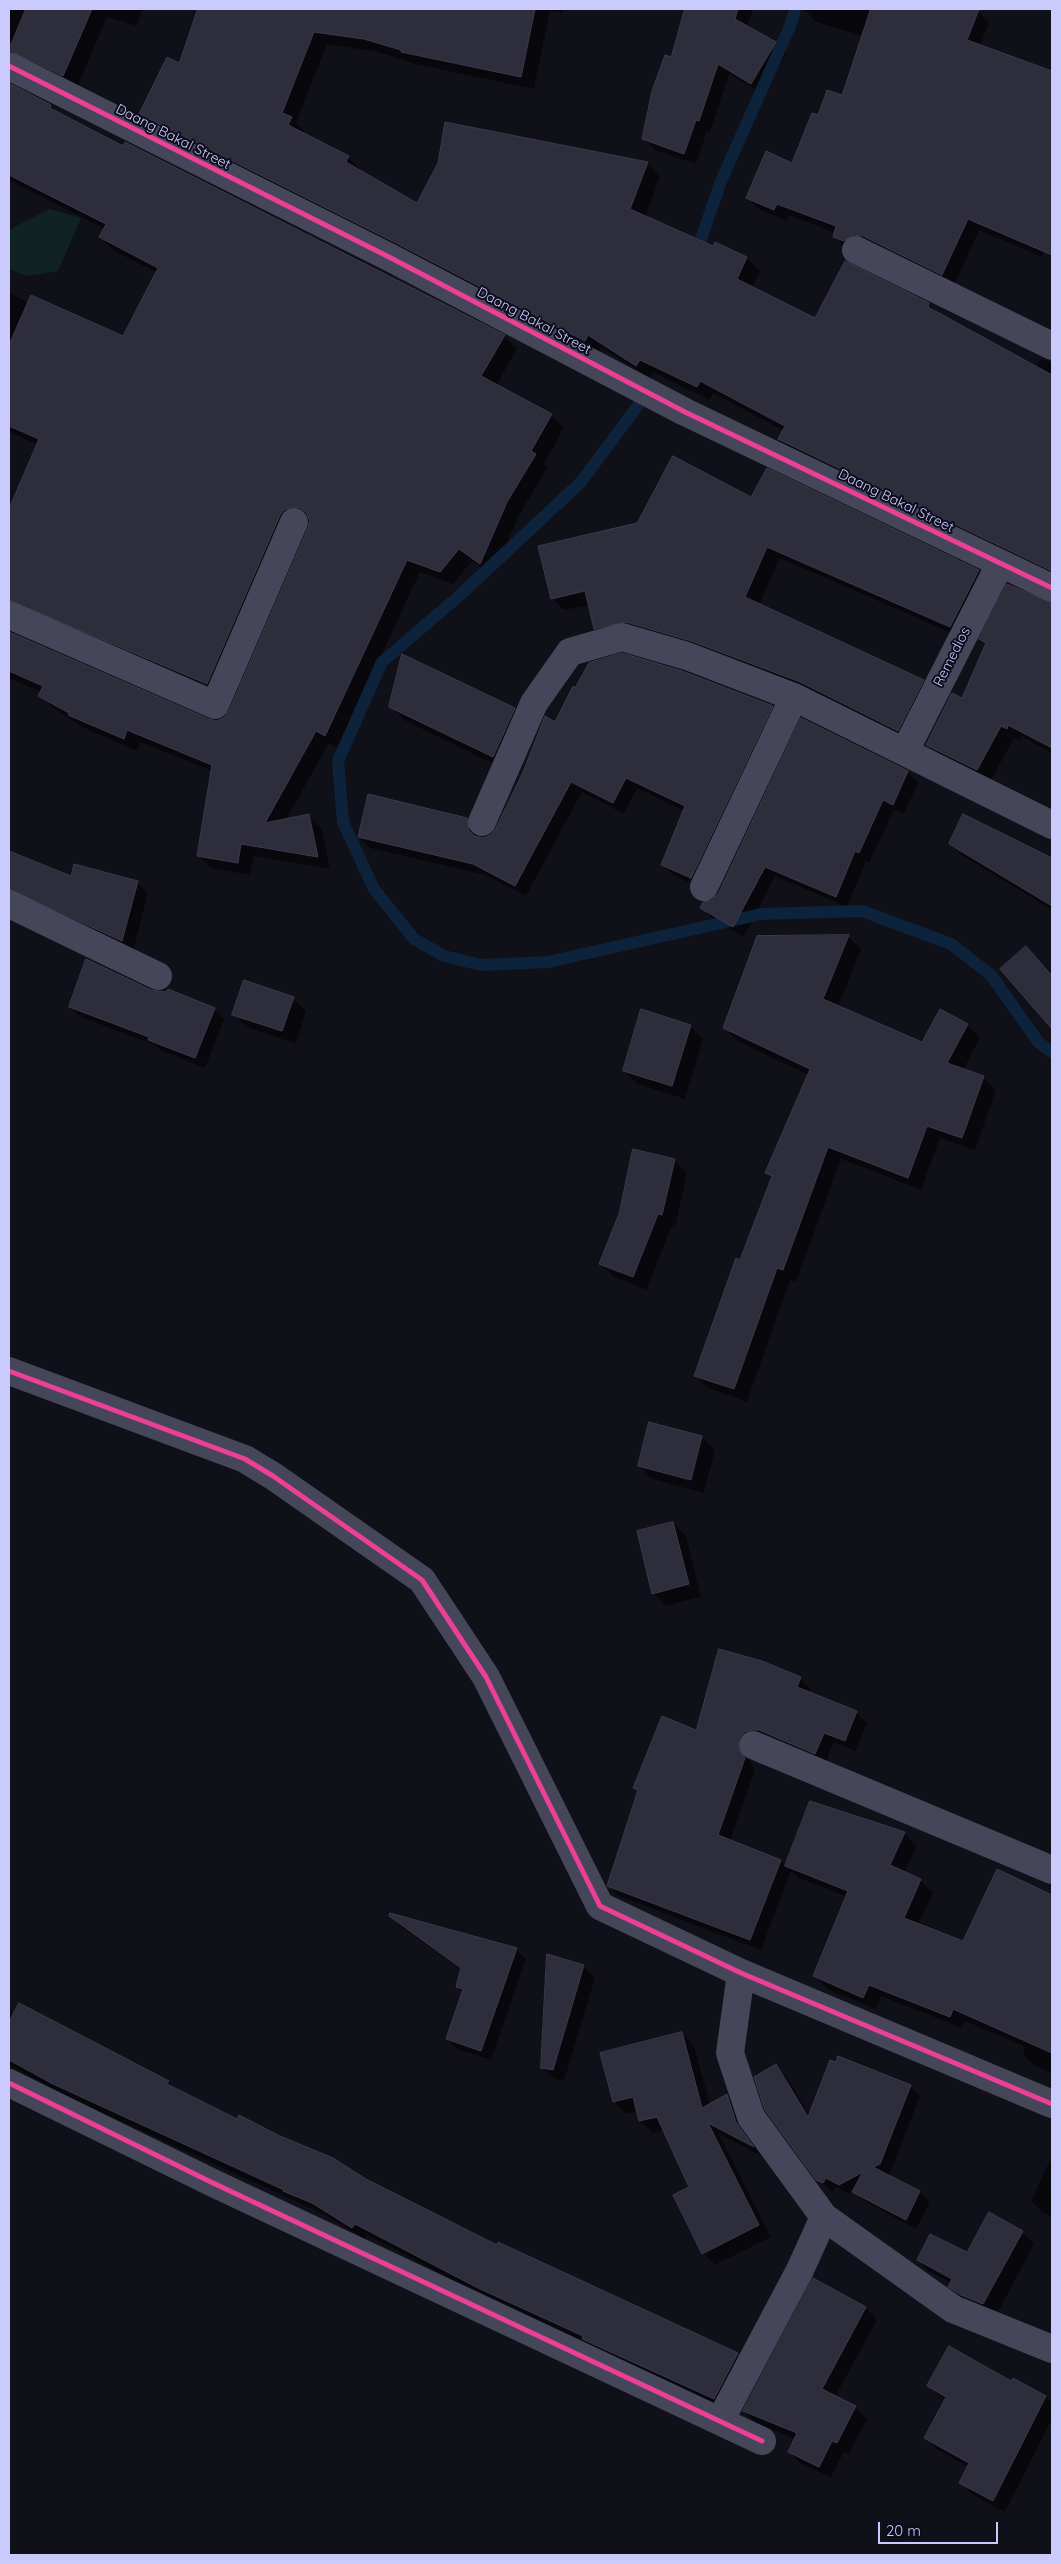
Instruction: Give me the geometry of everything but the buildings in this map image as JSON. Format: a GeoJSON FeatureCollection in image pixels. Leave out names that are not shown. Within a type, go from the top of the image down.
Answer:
{"type":"FeatureCollection","features":[{"type":"Feature","properties":{"kind":"street","name":"Daang Bakal Street"},"geometry":{"type":"LineString","coordinates":[[9,66],[389,257],[636,388],[1052,588]]}},
{"type":"Feature","properties":{"kind":"street"},"geometry":{"type":"LineString","coordinates":[[856,250],[1052,346]]}},
{"type":"Feature","properties":{"kind":"street"},"geometry":{"type":"LineString","coordinates":[[9,615],[215,705],[294,522]]}},
{"type":"Feature","properties":{"kind":"street","name":"Remedios"},"geometry":{"type":"LineString","coordinates":[[905,751],[1000,564]]}},
{"type":"Feature","properties":{"kind":"street"},"geometry":{"type":"LineString","coordinates":[[482,822],[534,703],[570,652],[622,637],[688,656],[794,697],[1052,826]]}},
{"type":"Feature","properties":{"kind":"street"},"geometry":{"type":"LineString","coordinates":[[704,887],[794,697]]}},
{"type":"Feature","properties":{"kind":"street"},"geometry":{"type":"LineString","coordinates":[[9,904],[158,976]]}},
{"type":"Feature","properties":{"kind":"street"},"geometry":{"type":"LineString","coordinates":[[9,1370],[246,1460],[273,1476],[422,1580],[486,1677],[600,1906],[741,1973],[1052,2104]]}},
{"type":"Feature","properties":{"kind":"street"},"geometry":{"type":"LineString","coordinates":[[753,1745],[1052,1870]]}},
{"type":"Feature","properties":{"kind":"street"},"geometry":{"type":"LineString","coordinates":[[741,1973],[730,2053],[751,2117],[824,2217],[952,2309],[1052,2349]]}},
{"type":"Feature","properties":{"kind":"street"},"geometry":{"type":"LineString","coordinates":[[9,2083],[213,2183],[762,2441]]}},
{"type":"Feature","properties":{"kind":"street"},"geometry":{"type":"LineString","coordinates":[[720,2421],[800,2270],[824,2217]]}},
{"type":"Feature","properties":{"kind":"green space"},"geometry":{"type":"Polygon","coordinates":[[[49,209],[81,218],[58,271],[27,276],[9,269],[9,230],[49,209]]]}},
{"type":"Feature","properties":{"kind":"waterway"},"geometry":{"type":"LineString","coordinates":[[695,257],[721,181],[791,24],[795,9]]}},
{"type":"Feature","properties":{"kind":"waterway"},"geometry":{"type":"LineString","coordinates":[[639,404],[581,482],[459,596],[382,662],[338,761],[343,822],[374,889],[414,939],[444,956],[481,965],[548,962],[761,914],[862,911],[951,944],[991,975],[1039,1043],[1052,1052]]}},
{"type":"Feature","properties":{"kind":"cycle path"},"geometry":{"type":"LineString","coordinates":[[9,66],[389,257],[685,412],[1052,588]]}},
{"type":"Feature","properties":{"kind":"cycle path"},"geometry":{"type":"LineString","coordinates":[[9,1371],[245,1459],[273,1476],[422,1580],[486,1677],[600,1906],[741,1973],[1052,2104]]}},
{"type":"Feature","properties":{"kind":"cycle path"},"geometry":{"type":"LineString","coordinates":[[9,2083],[213,2183],[762,2441]]}}]}
